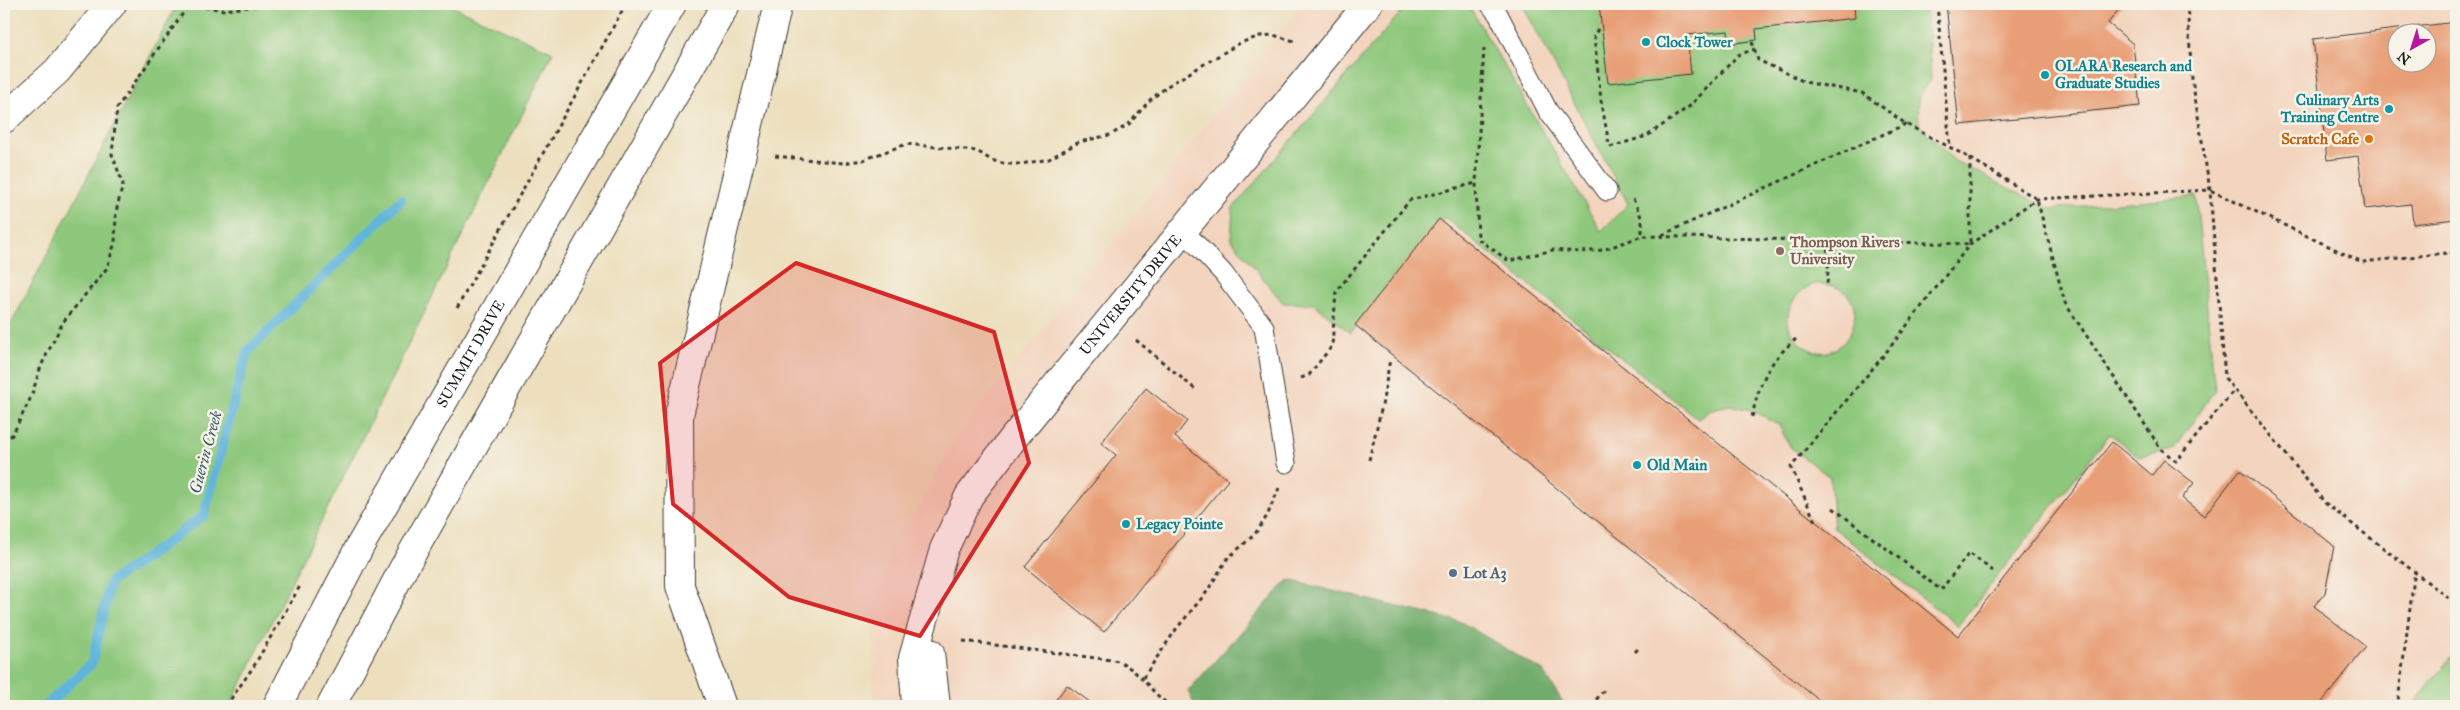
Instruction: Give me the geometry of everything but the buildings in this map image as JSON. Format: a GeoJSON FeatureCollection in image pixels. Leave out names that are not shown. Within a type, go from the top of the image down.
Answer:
{"type":"FeatureCollection","features":[{"type":"Feature","properties":{"kind":"main road"},"geometry":{"type":"LineString","coordinates":[[4,119],[57,71],[112,4]]}},
{"type":"Feature","properties":{"kind":"main road","name":"SUMMIT DRIVE"},"geometry":{"type":"LineString","coordinates":[[277,706],[360,546],[672,4]]}},
{"type":"Feature","properties":{"kind":"main road"},"geometry":{"type":"LineString","coordinates":[[331,706],[403,569],[726,4]]}},
{"type":"Feature","properties":{"kind":"main road"},"geometry":{"type":"LineString","coordinates":[[722,706],[680,586],[679,415],[778,4]]}},
{"type":"Feature","properties":{"kind":"main road","name":"UNIVERSITY DRIVE"},"geometry":{"type":"LineString","coordinates":[[916,706],[913,658],[944,549],[969,496],[1015,436],[1368,4]]}},
{"type":"Feature","properties":{"kind":"main road","name":"UNIVERSITY DRIVE"},"geometry":{"type":"LineString","coordinates":[[926,607],[936,706]]}},
{"type":"Feature","properties":{"kind":"lane"},"geometry":{"type":"LineString","coordinates":[[1490,4],[1498,14],[1548,111],[1607,191]]}},
{"type":"Feature","properties":{"kind":"lane"},"geometry":{"type":"LineString","coordinates":[[1183,230],[1223,274],[1264,327],[1286,464]]}},
{"type":"Feature","properties":{"kind":"path"},"geometry":{"type":"LineString","coordinates":[[181,4],[225,10],[270,4]]}},
{"type":"Feature","properties":{"kind":"path"},"geometry":{"type":"LineString","coordinates":[[453,316],[626,4]]}},
{"type":"Feature","properties":{"kind":"path"},"geometry":{"type":"LineString","coordinates":[[1937,4],[1950,147]]}},
{"type":"Feature","properties":{"kind":"path"},"geometry":{"type":"LineString","coordinates":[[2187,4],[2192,79],[2210,190],[2225,378],[2325,503],[2415,570],[2456,604]]}},
{"type":"Feature","properties":{"kind":"path"},"geometry":{"type":"LineString","coordinates":[[4,442],[13,434],[31,398],[41,366],[63,322],[107,268],[115,242],[116,212],[123,184],[112,154],[117,108],[188,6]]}},
{"type":"Feature","properties":{"kind":"path"},"geometry":{"type":"LineString","coordinates":[[1598,29],[1594,36],[1601,100],[1611,156]]}},
{"type":"Feature","properties":{"kind":"path"},"geometry":{"type":"LineString","coordinates":[[742,153],[843,163],[863,160],[906,144],[977,151],[991,160],[1006,164],[1021,164],[1049,159],[1079,142],[1110,135],[1128,126],[1150,100],[1169,85],[1240,43],[1260,36],[1272,35],[1294,42]]}},
{"type":"Feature","properties":{"kind":"path"},"geometry":{"type":"LineString","coordinates":[[1752,42],[1758,60],[1805,82],[1862,93],[1906,124],[1970,158],[2037,199],[2065,303],[2161,450],[2176,461],[2234,390]]}},
{"type":"Feature","properties":{"kind":"path"},"geometry":{"type":"LineString","coordinates":[[1484,47],[1476,183],[1478,239],[1509,261],[1553,250],[1580,252],[1603,250],[1642,236],[1970,244]]}},
{"type":"Feature","properties":{"kind":"path"},"geometry":{"type":"LineString","coordinates":[[1610,147],[1647,136],[1662,126],[1690,106],[1738,55],[1755,49]]}},
{"type":"Feature","properties":{"kind":"path"},"geometry":{"type":"LineString","coordinates":[[1660,236],[1906,124]]}},
{"type":"Feature","properties":{"kind":"path"},"geometry":{"type":"LineString","coordinates":[[1970,158],[1970,244]]}},
{"type":"Feature","properties":{"kind":"path"},"geometry":{"type":"LineString","coordinates":[[1301,378],[1309,375],[1332,346],[1336,292],[1410,200],[1476,183]]}},
{"type":"Feature","properties":{"kind":"path"},"geometry":{"type":"LineString","coordinates":[[1815,521],[1791,467],[1884,355],[1970,244],[2037,199],[2210,190],[2362,262],[2456,252]]}},
{"type":"Feature","properties":{"kind":"path"},"geometry":{"type":"LineString","coordinates":[[1630,194],[1642,219],[1642,236]]}},
{"type":"Feature","properties":{"kind":"path"},"geometry":{"type":"LineString","coordinates":[[1826,240],[1829,259],[1827,284]]}},
{"type":"Feature","properties":{"kind":"path"},"geometry":{"type":"LineString","coordinates":[[1752,416],[1762,379],[1780,352],[1796,339]]}},
{"type":"Feature","properties":{"kind":"path"},"geometry":{"type":"LineString","coordinates":[[1136,340],[1195,389]]}},
{"type":"Feature","properties":{"kind":"path"},"geometry":{"type":"LineString","coordinates":[[1369,460],[1382,406],[1390,359]]}},
{"type":"Feature","properties":{"kind":"path"},"geometry":{"type":"LineString","coordinates":[[1143,678],[1177,628],[1206,593],[1227,559],[1255,534],[1275,498],[1286,464]]}},
{"type":"Feature","properties":{"kind":"path"},"geometry":{"type":"LineString","coordinates":[[1833,508],[1941,590],[1969,553],[1993,571]]}},
{"type":"Feature","properties":{"kind":"path"},"geometry":{"type":"LineString","coordinates":[[2394,706],[2398,701],[2415,570]]}},
{"type":"Feature","properties":{"kind":"path"},"geometry":{"type":"LineString","coordinates":[[963,642],[1119,661],[1132,668],[1143,678],[1154,694],[1170,706]]}},
{"type":"Feature","properties":{"kind":"path"},"geometry":{"type":"LineString","coordinates":[[1635,652],[1638,648]]}},
{"type":"Feature","properties":{"kind":"path"},"geometry":{"type":"LineString","coordinates":[[1591,706],[1605,689]]}},
{"type":"Feature","properties":{"kind":"highlighted area"},"geometry":{"type":"Polygon","coordinates":[[[796,263],[994,332],[1029,463],[920,636],[789,597],[673,504],[660,363],[796,263]]]}},
{"type":"Feature","properties":{"kind":"shaded area","name":"Thompson Rivers University"},"geometry":{"type":"Polygon","coordinates":[[[1299,4],[2456,4],[2456,706],[873,706],[875,593],[954,440],[1294,15],[1299,4]]]}},
{"type":"Feature","properties":{"kind":"green space"},"geometry":{"type":"Polygon","coordinates":[[[177,4],[447,4],[553,52],[230,706],[4,706],[4,334],[9,328],[177,4]]]}},
{"type":"Feature","properties":{"kind":"green space"},"geometry":{"type":"Polygon","coordinates":[[[1408,4],[1468,4],[1601,231],[1628,204],[1522,4],[1926,4],[1931,80],[1918,98],[1919,125],[1955,161],[2050,209],[2196,196],[2215,390],[2173,450],[2139,457],[2110,434],[1958,626],[1834,528],[1830,477],[1791,448],[1778,424],[1753,411],[1730,405],[1712,409],[1698,419],[1444,217],[1351,333],[1314,304],[1283,303],[1231,239],[1233,208],[1408,4]],[[1814,284],[1799,294],[1793,301],[1790,309],[1788,317],[1792,334],[1799,342],[1816,352],[1832,351],[1844,342],[1852,328],[1855,312],[1850,298],[1837,287],[1814,284]]]}},
{"type":"Feature","properties":{"kind":"green space"},"geometry":{"type":"Polygon","coordinates":[[[1288,580],[1461,622],[1543,671],[1564,704],[1562,706],[1195,706],[1188,691],[1288,580]]]}},
{"type":"Feature","properties":{"kind":"green space"},"geometry":{"type":"Polygon","coordinates":[[[2456,651],[2456,706],[2411,706],[2456,651]]]}},
{"type":"Feature","properties":{"kind":"waterway","name":"Guerin Creek"},"geometry":{"type":"LineString","coordinates":[[46,706],[92,663],[110,582],[204,515],[247,352],[401,200]]}},
{"type":"Feature","properties":{"kind":"place","name":"Clock Tower"},"geometry":{"type":"Point","coordinates":[1646,42]}},
{"type":"Feature","properties":{"kind":"place","name":"OLARA Research and Graduate Studies"},"geometry":{"type":"Point","coordinates":[2045,75]}},
{"type":"Feature","properties":{"kind":"place","name":"Culinary Arts Training Centre"},"geometry":{"type":"Point","coordinates":[2389,109]}},
{"type":"Feature","properties":{"kind":"place","name":"Scratch Cafe"},"geometry":{"type":"Point","coordinates":[2369,139]}},
{"type":"Feature","properties":{"kind":"place","name":"Thompson Rivers University"},"geometry":{"type":"Point","coordinates":[1780,251]}},
{"type":"Feature","properties":{"kind":"place","name":"Old Main"},"geometry":{"type":"Point","coordinates":[1637,465]}},
{"type":"Feature","properties":{"kind":"place","name":"Legacy Pointe"},"geometry":{"type":"Point","coordinates":[1126,524]}},
{"type":"Feature","properties":{"kind":"place","name":"Lot A3"},"geometry":{"type":"Point","coordinates":[1453,573]}}]}
